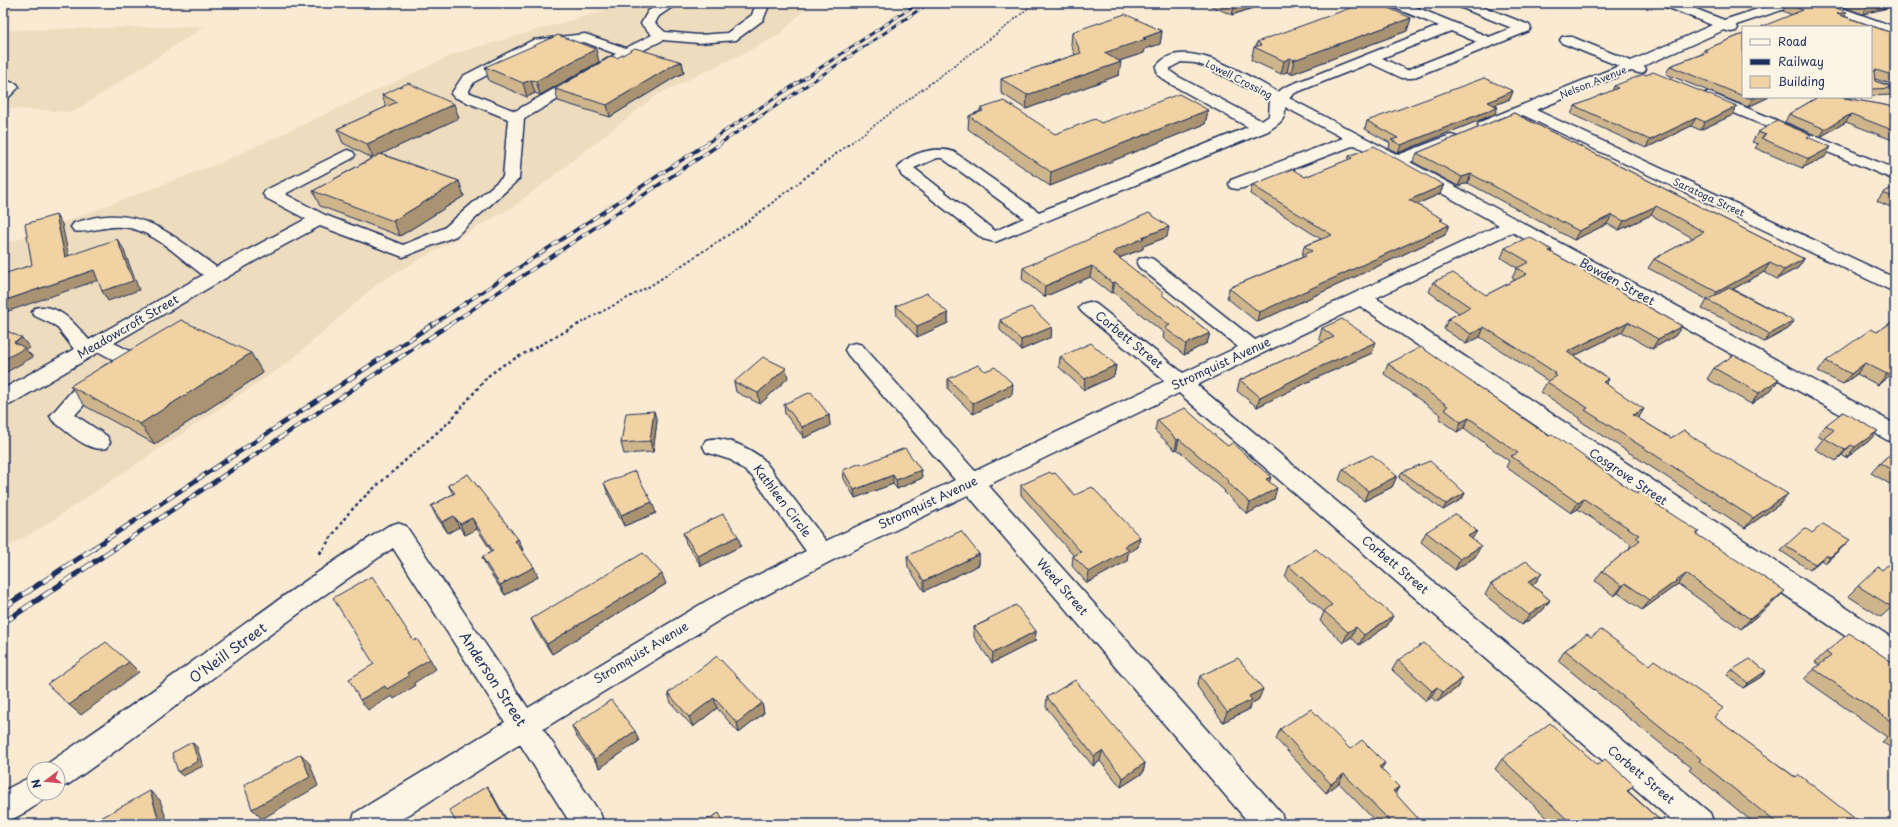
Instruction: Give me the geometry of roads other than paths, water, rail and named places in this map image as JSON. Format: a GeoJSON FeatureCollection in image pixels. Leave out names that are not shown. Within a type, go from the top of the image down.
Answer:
{"type":"FeatureCollection","features":[{"type":"Feature","properties":{"kind":"street"},"geometry":{"type":"LineString","coordinates":[[661,36],[648,24],[653,14],[671,3]]}},
{"type":"Feature","properties":{"kind":"street"},"geometry":{"type":"LineString","coordinates":[[516,117],[627,53],[661,36],[699,39],[731,37],[758,18],[763,3]]}},
{"type":"Feature","properties":{"kind":"street"},"geometry":{"type":"LineString","coordinates":[[1396,3],[1489,42]]}},
{"type":"Feature","properties":{"kind":"street"},"geometry":{"type":"LineString","coordinates":[[1370,58],[1407,75],[1524,28],[1462,3]]}},
{"type":"Feature","properties":{"kind":"street"},"geometry":{"type":"LineString","coordinates":[[1669,3],[1742,33]]}},
{"type":"Feature","properties":{"kind":"street","name":"Nelson Avenue"},"geometry":{"type":"LineString","coordinates":[[1474,130],[1631,66],[1724,25],[1789,3]]}},
{"type":"Feature","properties":{"kind":"street"},"geometry":{"type":"LineString","coordinates":[[1816,3],[1895,32]]}},
{"type":"Feature","properties":{"kind":"street"},"geometry":{"type":"LineString","coordinates":[[1278,99],[1290,90],[1451,26]]}},
{"type":"Feature","properties":{"kind":"street"},"geometry":{"type":"LineString","coordinates":[[516,117],[459,94],[468,79],[538,43],[585,38],[627,53]]}},
{"type":"Feature","properties":{"kind":"street"},"geometry":{"type":"LineString","coordinates":[[1567,40],[1653,75]]}},
{"type":"Feature","properties":{"kind":"street","name":"Lowell Crossing"},"geometry":{"type":"LineString","coordinates":[[1181,58],[1200,59],[1278,99],[1278,115],[1276,120],[1262,128],[1172,79],[1163,72],[1163,67],[1172,60],[1181,58]]}},
{"type":"Feature","properties":{"kind":"street"},"geometry":{"type":"LineString","coordinates":[[3,84],[12,88],[3,95]]}},
{"type":"Feature","properties":{"kind":"street"},"geometry":{"type":"LineString","coordinates":[[1697,93],[1895,175]]}},
{"type":"Feature","properties":{"kind":"street","name":"Bowden Street"},"geometry":{"type":"LineString","coordinates":[[1278,99],[1397,161],[1895,434]]}},
{"type":"Feature","properties":{"kind":"street","name":"Saratoga Street"},"geometry":{"type":"LineString","coordinates":[[1524,110],[1895,285]]}},
{"type":"Feature","properties":{"kind":"street"},"geometry":{"type":"LineString","coordinates":[[347,155],[272,194],[319,219],[403,251],[450,232],[511,179],[516,117]]}},
{"type":"Feature","properties":{"kind":"street"},"geometry":{"type":"LineString","coordinates":[[1038,220],[948,155],[942,153],[934,154],[909,164],[906,168],[908,172],[988,235],[995,237],[1038,220],[1262,128]]}},
{"type":"Feature","properties":{"kind":"street"},"geometry":{"type":"LineString","coordinates":[[1397,161],[1460,136]]}},
{"type":"Feature","properties":{"kind":"street"},"geometry":{"type":"LineString","coordinates":[[1237,184],[1356,139]]}},
{"type":"Feature","properties":{"kind":"street","name":"Meadowcroft Street"},"geometry":{"type":"LineString","coordinates":[[3,399],[253,254],[319,219]]}},
{"type":"Feature","properties":{"kind":"street"},"geometry":{"type":"LineString","coordinates":[[80,227],[107,221],[140,225],[156,231],[216,276]]}},
{"type":"Feature","properties":{"kind":"street","name":"Stromquist Avenue"},"geometry":{"type":"LineString","coordinates":[[366,824],[673,633],[822,554],[1513,225]]}},
{"type":"Feature","properties":{"kind":"street"},"geometry":{"type":"LineString","coordinates":[[1146,263],[1188,294],[1198,306],[1254,349]]}},
{"type":"Feature","properties":{"kind":"street","name":"Cosgrove Street"},"geometry":{"type":"LineString","coordinates":[[1362,298],[1895,655]]}},
{"type":"Feature","properties":{"kind":"street","name":"Corbett Street"},"geometry":{"type":"LineString","coordinates":[[1089,308],[1181,383],[1699,824]]}},
{"type":"Feature","properties":{"kind":"street"},"geometry":{"type":"LineString","coordinates":[[42,312],[63,322],[93,347],[129,359],[84,391],[62,416],[99,442]]}},
{"type":"Feature","properties":{"kind":"street","name":"Weed Street"},"geometry":{"type":"LineString","coordinates":[[855,350],[1270,824]]}},
{"type":"Feature","properties":{"kind":"street","name":"Kathleen Circle"},"geometry":{"type":"LineString","coordinates":[[714,446],[744,456],[760,470],[822,554]]}},
{"type":"Feature","properties":{"kind":"street","name":"Anderson Street"},"geometry":{"type":"LineString","coordinates":[[397,533],[588,824]]}},
{"type":"Feature","properties":{"kind":"street","name":"O'Neill Street"},"geometry":{"type":"LineString","coordinates":[[66,769],[121,731],[341,569],[397,533]]}},
{"type":"Feature","properties":{"kind":"street"},"geometry":{"type":"LineString","coordinates":[[3,808],[26,794]]}},
{"type":"Feature","properties":{"kind":"railway"},"geometry":{"type":"LineString","coordinates":[[704,145],[918,3]]}},
{"type":"Feature","properties":{"kind":"railway"},"geometry":{"type":"LineString","coordinates":[[718,145],[929,3]]}},
{"type":"Feature","properties":{"kind":"railway"},"geometry":{"type":"LineString","coordinates":[[432,325],[706,144]]}},
{"type":"Feature","properties":{"kind":"railway"},"geometry":{"type":"LineString","coordinates":[[449,325],[720,144]]}},
{"type":"Feature","properties":{"kind":"railway"},"geometry":{"type":"LineString","coordinates":[[92,549],[433,324]]}},
{"type":"Feature","properties":{"kind":"railway"},"geometry":{"type":"LineString","coordinates":[[114,549],[450,324]]}},
{"type":"Feature","properties":{"kind":"railway"},"geometry":{"type":"LineString","coordinates":[[3,608],[94,548]]}},
{"type":"Feature","properties":{"kind":"railway"},"geometry":{"type":"LineString","coordinates":[[3,623],[115,548]]}}]}
